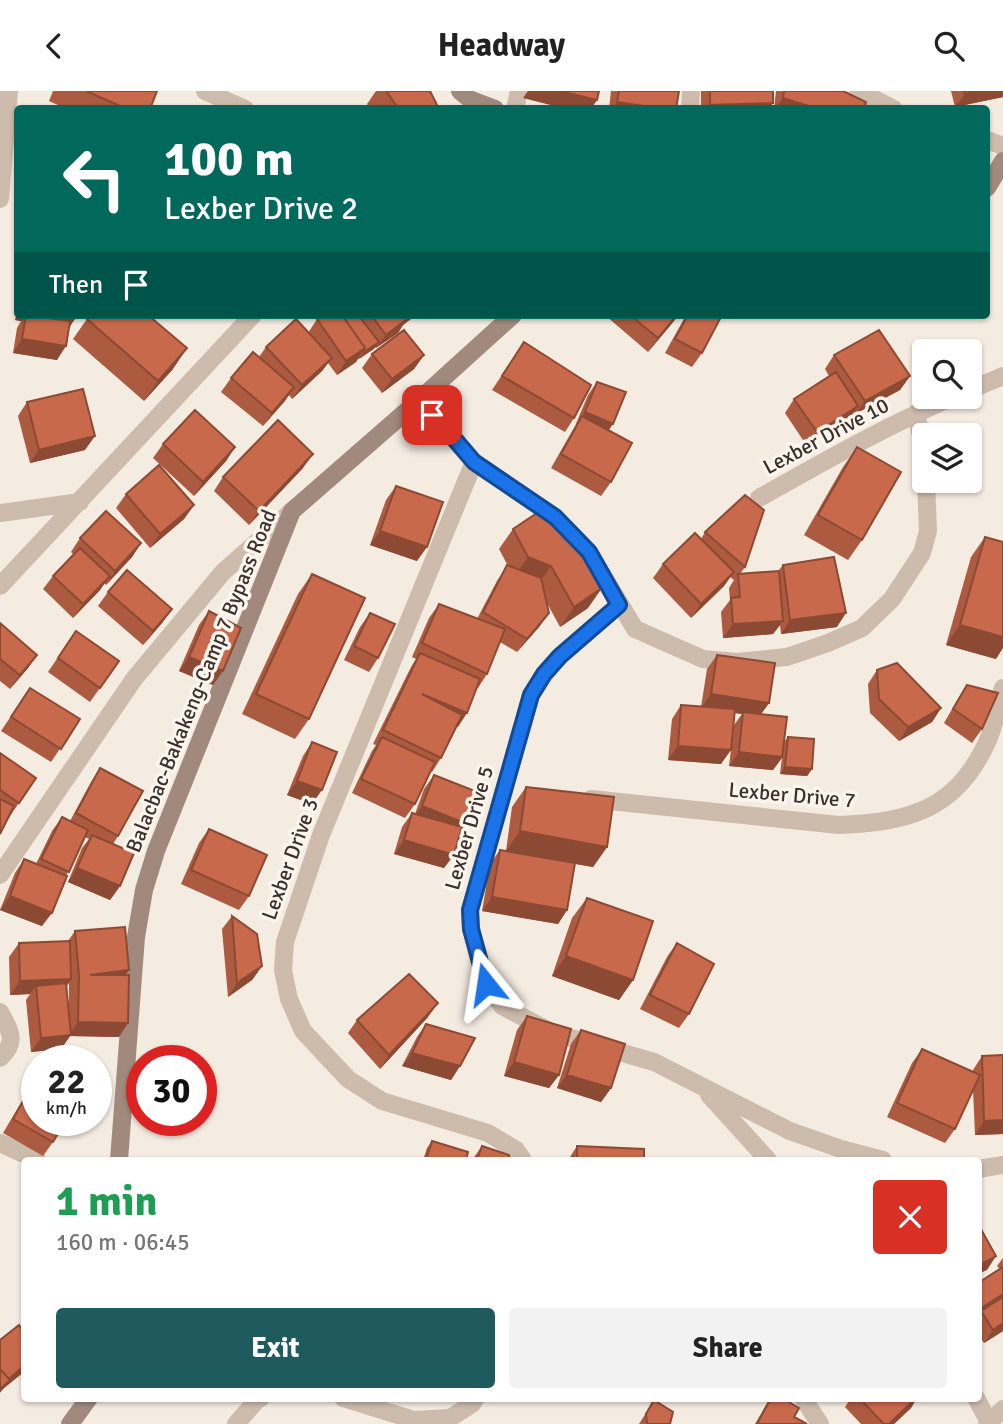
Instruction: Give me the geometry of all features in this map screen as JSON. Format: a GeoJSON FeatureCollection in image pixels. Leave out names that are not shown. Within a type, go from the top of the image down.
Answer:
{"type":"FeatureCollection","features":[{"type":"Feature","properties":{"kind":"main road"},"geometry":{"type":"LineString","coordinates":[[990,183],[1003,161]]}},
{"type":"Feature","properties":{"kind":"main road","name":"Balacbac-Bakakeng-Camp 7 Bypass Road"},"geometry":{"type":"LineString","coordinates":[[120,1157],[136,937],[144,890],[156,851],[292,511],[509,319]]}},
{"type":"Feature","properties":{"kind":"main road"},"geometry":{"type":"LineString","coordinates":[[69,1424],[86,1402]]}},
{"type":"Feature","properties":{"kind":"street"},"geometry":{"type":"LineString","coordinates":[[7,189],[9,91]]}},
{"type":"Feature","properties":{"kind":"street"},"geometry":{"type":"LineString","coordinates":[[205,91],[236,105]]}},
{"type":"Feature","properties":{"kind":"street"},"geometry":{"type":"LineString","coordinates":[[858,91],[886,105]]}},
{"type":"Feature","properties":{"kind":"street"},"geometry":{"type":"LineString","coordinates":[[0,586],[249,319]]}},
{"type":"Feature","properties":{"kind":"street"},"geometry":{"type":"LineString","coordinates":[[982,385],[1003,376]]}},
{"type":"Feature","properties":{"kind":"street"},"geometry":{"type":"LineString","coordinates":[[418,401],[474,462],[555,517],[589,552],[635,629],[703,659],[737,661],[787,657],[862,628],[892,599],[922,553],[928,531],[926,493]]}},
{"type":"Feature","properties":{"kind":"street","name":"Lexber Drive 10"},"geometry":{"type":"LineString","coordinates":[[759,498],[861,441],[925,409]]}},
{"type":"Feature","properties":{"kind":"street"},"geometry":{"type":"LineString","coordinates":[[916,413],[918,423]]}},
{"type":"Feature","properties":{"kind":"street","name":"Lexber Drive 3"},"geometry":{"type":"LineString","coordinates":[[474,462],[321,835],[285,942],[283,970],[289,999],[303,1031],[348,1079],[382,1101],[488,1133],[516,1150],[521,1157]]}},
{"type":"Feature","properties":{"kind":"street"},"geometry":{"type":"LineString","coordinates":[[0,513],[79,502]]}},
{"type":"Feature","properties":{"kind":"street"},"geometry":{"type":"LineString","coordinates":[[0,875],[134,679],[223,572],[292,511]]}},
{"type":"Feature","properties":{"kind":"street","name":"Lexber Drive 5"},"geometry":{"type":"LineString","coordinates":[[619,605],[560,656],[531,695],[511,790],[470,910],[471,929],[486,984],[502,1006],[553,1033],[654,1062],[790,1131],[872,1157]]}},
{"type":"Feature","properties":{"kind":"street","name":"Lexber Drive 7"},"geometry":{"type":"LineString","coordinates":[[571,797],[839,825],[902,818],[935,805],[956,789],[988,740],[1003,688]]}},
{"type":"Feature","properties":{"kind":"street"},"geometry":{"type":"LineString","coordinates":[[0,1012],[12,1033],[10,1045],[0,1058]]}},
{"type":"Feature","properties":{"kind":"street","name":"Lexber Drive 5"},"geometry":{"type":"LineString","coordinates":[[702,1086],[765,1157]]}},
{"type":"Feature","properties":{"kind":"street"},"geometry":{"type":"LineString","coordinates":[[0,1143],[30,1157]]}},
{"type":"Feature","properties":{"kind":"street"},"geometry":{"type":"LineString","coordinates":[[982,1168],[1003,1165]]}},
{"type":"Feature","properties":{"kind":"street"},"geometry":{"type":"LineString","coordinates":[[236,1424],[255,1402]]}},
{"type":"Feature","properties":{"kind":"street"},"geometry":{"type":"LineString","coordinates":[[356,1402],[414,1420],[450,1419],[473,1402]]}},
{"type":"Feature","properties":{"kind":"street"},"geometry":{"type":"LineString","coordinates":[[806,1402],[820,1424]]}},
{"type":"Feature","properties":{"kind":"street"},"geometry":{"type":"LineString","coordinates":[[978,1402],[988,1423],[1003,1409]]}},
{"type":"Feature","properties":{"kind":"building"},"geometry":{"type":"Polygon","coordinates":[[[86,91],[157,91],[152,105],[118,105],[86,91]]]}},
{"type":"Feature","properties":{"kind":"building"},"geometry":{"type":"Polygon","coordinates":[[[386,91],[430,91],[437,105],[396,105],[386,91]]]}},
{"type":"Feature","properties":{"kind":"building"},"geometry":{"type":"Polygon","coordinates":[[[560,91],[599,91],[597,100],[560,91]]]}},
{"type":"Feature","properties":{"kind":"building"},"geometry":{"type":"Polygon","coordinates":[[[619,91],[679,91],[677,105],[617,102],[619,91]]]}},
{"type":"Feature","properties":{"kind":"building"},"geometry":{"type":"Polygon","coordinates":[[[710,91],[773,91],[773,103],[710,105],[710,91]]]}},
{"type":"Feature","properties":{"kind":"building"},"geometry":{"type":"Polygon","coordinates":[[[784,91],[843,91],[866,102],[865,105],[805,105],[783,98],[784,91]]]}},
{"type":"Feature","properties":{"kind":"building"},"geometry":{"type":"Polygon","coordinates":[[[25,319],[70,321],[66,346],[22,339],[25,319]]]}},
{"type":"Feature","properties":{"kind":"building"},"geometry":{"type":"Polygon","coordinates":[[[87,319],[153,319],[187,348],[158,381],[87,319]]]}},
{"type":"Feature","properties":{"kind":"building"},"geometry":{"type":"Polygon","coordinates":[[[296,319],[332,358],[302,385],[266,347],[296,319]]]}},
{"type":"Feature","properties":{"kind":"building"},"geometry":{"type":"Polygon","coordinates":[[[317,319],[345,319],[365,348],[346,361],[317,319]]]}},
{"type":"Feature","properties":{"kind":"building"},"geometry":{"type":"Polygon","coordinates":[[[345,319],[361,319],[379,342],[364,352],[365,348],[345,319]]]}},
{"type":"Feature","properties":{"kind":"building"},"geometry":{"type":"Polygon","coordinates":[[[374,319],[407,319],[386,335],[374,319]]]}},
{"type":"Feature","properties":{"kind":"building"},"geometry":{"type":"Polygon","coordinates":[[[635,319],[674,319],[658,338],[635,319]]]}},
{"type":"Feature","properties":{"kind":"building"},"geometry":{"type":"Polygon","coordinates":[[[686,319],[720,319],[702,353],[675,339],[686,319]]]}},
{"type":"Feature","properties":{"kind":"building"},"geometry":{"type":"Polygon","coordinates":[[[404,330],[424,355],[392,379],[372,354],[404,330]]]}},
{"type":"Feature","properties":{"kind":"building"},"geometry":{"type":"Polygon","coordinates":[[[879,330],[910,376],[865,401],[834,355],[879,330]]]}},
{"type":"Feature","properties":{"kind":"building"},"geometry":{"type":"Polygon","coordinates":[[[524,342],[591,385],[574,418],[502,376],[524,342]]]}},
{"type":"Feature","properties":{"kind":"building"},"geometry":{"type":"Polygon","coordinates":[[[253,352],[294,387],[272,413],[231,378],[253,352]]]}},
{"type":"Feature","properties":{"kind":"building"},"geometry":{"type":"Polygon","coordinates":[[[836,372],[858,406],[817,432],[794,399],[836,372]]]}},
{"type":"Feature","properties":{"kind":"building"},"geometry":{"type":"Polygon","coordinates":[[[597,382],[626,392],[613,424],[585,412],[597,382]]]}},
{"type":"Feature","properties":{"kind":"building"},"geometry":{"type":"Polygon","coordinates":[[[83,389],[95,436],[39,450],[27,402],[83,389]]]}},
{"type":"Feature","properties":{"kind":"building"},"geometry":{"type":"Polygon","coordinates":[[[195,410],[235,447],[203,482],[163,444],[195,410]]]}},
{"type":"Feature","properties":{"kind":"building"},"geometry":{"type":"Polygon","coordinates":[[[582,416],[632,443],[611,482],[561,454],[582,416]]]}},
{"type":"Feature","properties":{"kind":"building"},"geometry":{"type":"Polygon","coordinates":[[[278,420],[313,454],[259,511],[223,477],[278,420]]]}},
{"type":"Feature","properties":{"kind":"building"},"geometry":{"type":"Polygon","coordinates":[[[857,447],[901,472],[862,540],[818,515],[857,447]]]}},
{"type":"Feature","properties":{"kind":"building"},"geometry":{"type":"Polygon","coordinates":[[[159,465],[194,505],[160,534],[126,494],[159,465]]]}},
{"type":"Feature","properties":{"kind":"building"},"geometry":{"type":"Polygon","coordinates":[[[396,486],[443,502],[427,547],[380,531],[396,486]]]}},
{"type":"Feature","properties":{"kind":"building"},"geometry":{"type":"Polygon","coordinates":[[[745,495],[764,510],[745,567],[705,532],[745,495]]]}},
{"type":"Feature","properties":{"kind":"building"},"geometry":{"type":"Polygon","coordinates":[[[543,509],[572,525],[602,588],[574,607],[551,566],[528,557],[513,529],[543,509]]]}},
{"type":"Feature","properties":{"kind":"building"},"geometry":{"type":"Polygon","coordinates":[[[106,511],[141,543],[115,571],[80,538],[106,511]]]}},
{"type":"Feature","properties":{"kind":"building"},"geometry":{"type":"Polygon","coordinates":[[[695,533],[734,572],[701,604],[663,564],[695,533]]]}},
{"type":"Feature","properties":{"kind":"building"},"geometry":{"type":"Polygon","coordinates":[[[985,537],[1003,542],[1003,637],[960,625],[985,537]]]}},
{"type":"Feature","properties":{"kind":"building"},"geometry":{"type":"Polygon","coordinates":[[[80,548],[110,576],[83,604],[53,576],[80,548]]]}},
{"type":"Feature","properties":{"kind":"building"},"geometry":{"type":"Polygon","coordinates":[[[834,557],[846,613],[790,620],[783,565],[834,557]]]}},
{"type":"Feature","properties":{"kind":"building"},"geometry":{"type":"Polygon","coordinates":[[[507,565],[541,578],[549,613],[527,639],[483,612],[507,565]]]}},
{"type":"Feature","properties":{"kind":"building"},"geometry":{"type":"Polygon","coordinates":[[[127,570],[172,609],[153,631],[108,592],[127,570]]]}},
{"type":"Feature","properties":{"kind":"building"},"geometry":{"type":"Polygon","coordinates":[[[779,571],[783,621],[733,624],[731,598],[740,597],[738,574],[779,571]]]}},
{"type":"Feature","properties":{"kind":"building"},"geometry":{"type":"Polygon","coordinates":[[[312,574],[365,598],[309,719],[256,694],[312,574]]]}},
{"type":"Feature","properties":{"kind":"building"},"geometry":{"type":"Polygon","coordinates":[[[439,604],[505,629],[487,674],[422,643],[439,604]]]}},
{"type":"Feature","properties":{"kind":"building"},"geometry":{"type":"Polygon","coordinates":[[[209,611],[241,628],[223,671],[189,657],[209,611]]]}},
{"type":"Feature","properties":{"kind":"building"},"geometry":{"type":"Polygon","coordinates":[[[370,613],[395,624],[378,658],[354,646],[370,613]]]}},
{"type":"Feature","properties":{"kind":"building"},"geometry":{"type":"Polygon","coordinates":[[[0,623],[37,655],[20,675],[0,659],[0,623]]]}},
{"type":"Feature","properties":{"kind":"building"},"geometry":{"type":"Polygon","coordinates":[[[76,631],[119,661],[100,688],[58,658],[76,631]]]}},
{"type":"Feature","properties":{"kind":"building"},"geometry":{"type":"Polygon","coordinates":[[[420,653],[480,679],[467,713],[422,694],[462,715],[441,758],[383,730],[420,653]]]}},
{"type":"Feature","properties":{"kind":"building"},"geometry":{"type":"Polygon","coordinates":[[[717,655],[775,663],[769,703],[711,694],[717,655]]]}},
{"type":"Feature","properties":{"kind":"building"},"geometry":{"type":"Polygon","coordinates":[[[897,663],[941,708],[908,727],[879,699],[877,670],[897,663]]]}},
{"type":"Feature","properties":{"kind":"building"},"geometry":{"type":"Polygon","coordinates":[[[967,685],[998,693],[982,729],[953,709],[967,685]]]}},
{"type":"Feature","properties":{"kind":"building"},"geometry":{"type":"Polygon","coordinates":[[[30,688],[80,719],[61,749],[11,717],[30,688]]]}},
{"type":"Feature","properties":{"kind":"building"},"geometry":{"type":"Polygon","coordinates":[[[681,705],[735,709],[731,750],[678,746],[681,705]]]}},
{"type":"Feature","properties":{"kind":"building"},"geometry":{"type":"Polygon","coordinates":[[[743,712],[787,717],[782,757],[739,752],[743,712]]]}},
{"type":"Feature","properties":{"kind":"building"},"geometry":{"type":"Polygon","coordinates":[[[382,737],[435,762],[415,804],[361,779],[382,737]]]}},
{"type":"Feature","properties":{"kind":"building"},"geometry":{"type":"Polygon","coordinates":[[[788,737],[814,739],[812,769],[785,767],[788,737]]]}},
{"type":"Feature","properties":{"kind":"building"},"geometry":{"type":"Polygon","coordinates":[[[312,742],[337,752],[322,790],[297,781],[312,742]]]}},
{"type":"Feature","properties":{"kind":"building"},"geometry":{"type":"Polygon","coordinates":[[[0,753],[36,778],[19,803],[0,790],[0,753]]]}},
{"type":"Feature","properties":{"kind":"building"},"geometry":{"type":"Polygon","coordinates":[[[100,768],[143,791],[118,836],[76,813],[100,768]]]}},
{"type":"Feature","properties":{"kind":"building"},"geometry":{"type":"Polygon","coordinates":[[[434,775],[480,793],[467,824],[422,806],[434,775]]]}},
{"type":"Feature","properties":{"kind":"building"},"geometry":{"type":"Polygon","coordinates":[[[526,787],[614,797],[607,847],[520,831],[526,787]]]}},
{"type":"Feature","properties":{"kind":"building"},"geometry":{"type":"Polygon","coordinates":[[[0,799],[14,806],[0,834],[0,799]]]}},
{"type":"Feature","properties":{"kind":"building"},"geometry":{"type":"Polygon","coordinates":[[[412,813],[462,827],[454,855],[404,840],[412,813]]]}},
{"type":"Feature","properties":{"kind":"building"},"geometry":{"type":"Polygon","coordinates":[[[62,817],[88,830],[69,872],[41,859],[62,817]]]}},
{"type":"Feature","properties":{"kind":"building"},"geometry":{"type":"Polygon","coordinates":[[[209,829],[267,855],[249,896],[191,870],[209,829]]]}},
{"type":"Feature","properties":{"kind":"building"},"geometry":{"type":"Polygon","coordinates":[[[92,835],[134,853],[120,886],[77,868],[92,835]]]}},
{"type":"Feature","properties":{"kind":"building"},"geometry":{"type":"Polygon","coordinates":[[[500,850],[575,863],[567,910],[492,897],[500,850]]]}},
{"type":"Feature","properties":{"kind":"building"},"geometry":{"type":"Polygon","coordinates":[[[24,859],[67,876],[52,913],[10,896],[24,859]]]}},
{"type":"Feature","properties":{"kind":"building"},"geometry":{"type":"Polygon","coordinates":[[[587,898],[653,921],[633,980],[566,956],[587,898]]]}},
{"type":"Feature","properties":{"kind":"building"},"geometry":{"type":"Polygon","coordinates":[[[232,916],[257,934],[262,966],[237,983],[232,916]]]}},
{"type":"Feature","properties":{"kind":"building"},"geometry":{"type":"Polygon","coordinates":[[[125,927],[129,970],[90,975],[129,975],[128,1023],[78,1022],[79,975],[75,931],[125,927]]]}},
{"type":"Feature","properties":{"kind":"building"},"geometry":{"type":"Polygon","coordinates":[[[70,941],[71,979],[20,981],[19,943],[70,941]]]}},
{"type":"Feature","properties":{"kind":"building"},"geometry":{"type":"Polygon","coordinates":[[[677,943],[714,964],[689,1014],[650,995],[677,943]]]}},
{"type":"Feature","properties":{"kind":"building"},"geometry":{"type":"Polygon","coordinates":[[[409,974],[438,1003],[389,1055],[357,1020],[409,974]]]}},
{"type":"Feature","properties":{"kind":"building"},"geometry":{"type":"Polygon","coordinates":[[[66,983],[71,1035],[41,1038],[36,986],[66,983]]]}},
{"type":"Feature","properties":{"kind":"building"},"geometry":{"type":"Polygon","coordinates":[[[527,1016],[571,1029],[559,1075],[514,1062],[527,1016]]]}},
{"type":"Feature","properties":{"kind":"building"},"geometry":{"type":"Polygon","coordinates":[[[426,1024],[475,1038],[460,1066],[412,1053],[426,1024]]]}},
{"type":"Feature","properties":{"kind":"building"},"geometry":{"type":"Polygon","coordinates":[[[581,1030],[625,1044],[611,1088],[567,1075],[581,1030]]]}},
{"type":"Feature","properties":{"kind":"building"},"geometry":{"type":"Polygon","coordinates":[[[922,1049],[980,1075],[955,1129],[897,1103],[922,1049]]]}},
{"type":"Feature","properties":{"kind":"building"},"geometry":{"type":"Polygon","coordinates":[[[1003,1055],[1003,1120],[984,1121],[982,1056],[1003,1055]]]}},
{"type":"Feature","properties":{"kind":"building"},"geometry":{"type":"Polygon","coordinates":[[[21,1105],[21,1124],[13,1119],[21,1105]]]}},
{"type":"Feature","properties":{"kind":"building"},"geometry":{"type":"Polygon","coordinates":[[[43,1136],[57,1136],[53,1142],[43,1136]]]}},
{"type":"Feature","properties":{"kind":"building"},"geometry":{"type":"Polygon","coordinates":[[[432,1141],[468,1152],[467,1157],[427,1157],[432,1141]]]}},
{"type":"Feature","properties":{"kind":"building"},"geometry":{"type":"Polygon","coordinates":[[[482,1146],[509,1157],[478,1157],[482,1146]]]}},
{"type":"Feature","properties":{"kind":"building"},"geometry":{"type":"Polygon","coordinates":[[[577,1146],[644,1149],[644,1157],[577,1157],[577,1146]]]}},
{"type":"Feature","properties":{"kind":"building"},"geometry":{"type":"Polygon","coordinates":[[[982,1231],[996,1256],[982,1264],[982,1231]]]}},
{"type":"Feature","properties":{"kind":"building"},"geometry":{"type":"Polygon","coordinates":[[[1003,1267],[1003,1294],[982,1308],[982,1280],[1003,1267]]]}},
{"type":"Feature","properties":{"kind":"building"},"geometry":{"type":"Polygon","coordinates":[[[1003,1297],[1003,1323],[993,1330],[982,1310],[1003,1297]]]}},
{"type":"Feature","properties":{"kind":"building"},"geometry":{"type":"Polygon","coordinates":[[[19,1325],[21,1328],[21,1369],[9,1379],[0,1369],[0,1340],[19,1325]]]}},
{"type":"Feature","properties":{"kind":"building"},"geometry":{"type":"Polygon","coordinates":[[[0,1369],[10,1380],[0,1389],[0,1369]]]}},
{"type":"Feature","properties":{"kind":"building"},"geometry":{"type":"Polygon","coordinates":[[[653,1402],[673,1412],[670,1424],[647,1424],[646,1414],[653,1402]]]}},
{"type":"Feature","properties":{"kind":"building"},"geometry":{"type":"Polygon","coordinates":[[[769,1402],[789,1402],[799,1408],[794,1417],[807,1424],[757,1424],[769,1402]]]}},
{"type":"Feature","properties":{"kind":"building"},"geometry":{"type":"Polygon","coordinates":[[[863,1402],[912,1402],[889,1424],[884,1424],[863,1402]]]}},
{"type":"Feature","properties":{"kind":"route"},"geometry":{"type":"LineString","coordinates":[[432,415],[474,462],[555,517],[589,552],[619,605],[560,656],[531,695],[470,910],[471,929],[486,984]]}}]}
